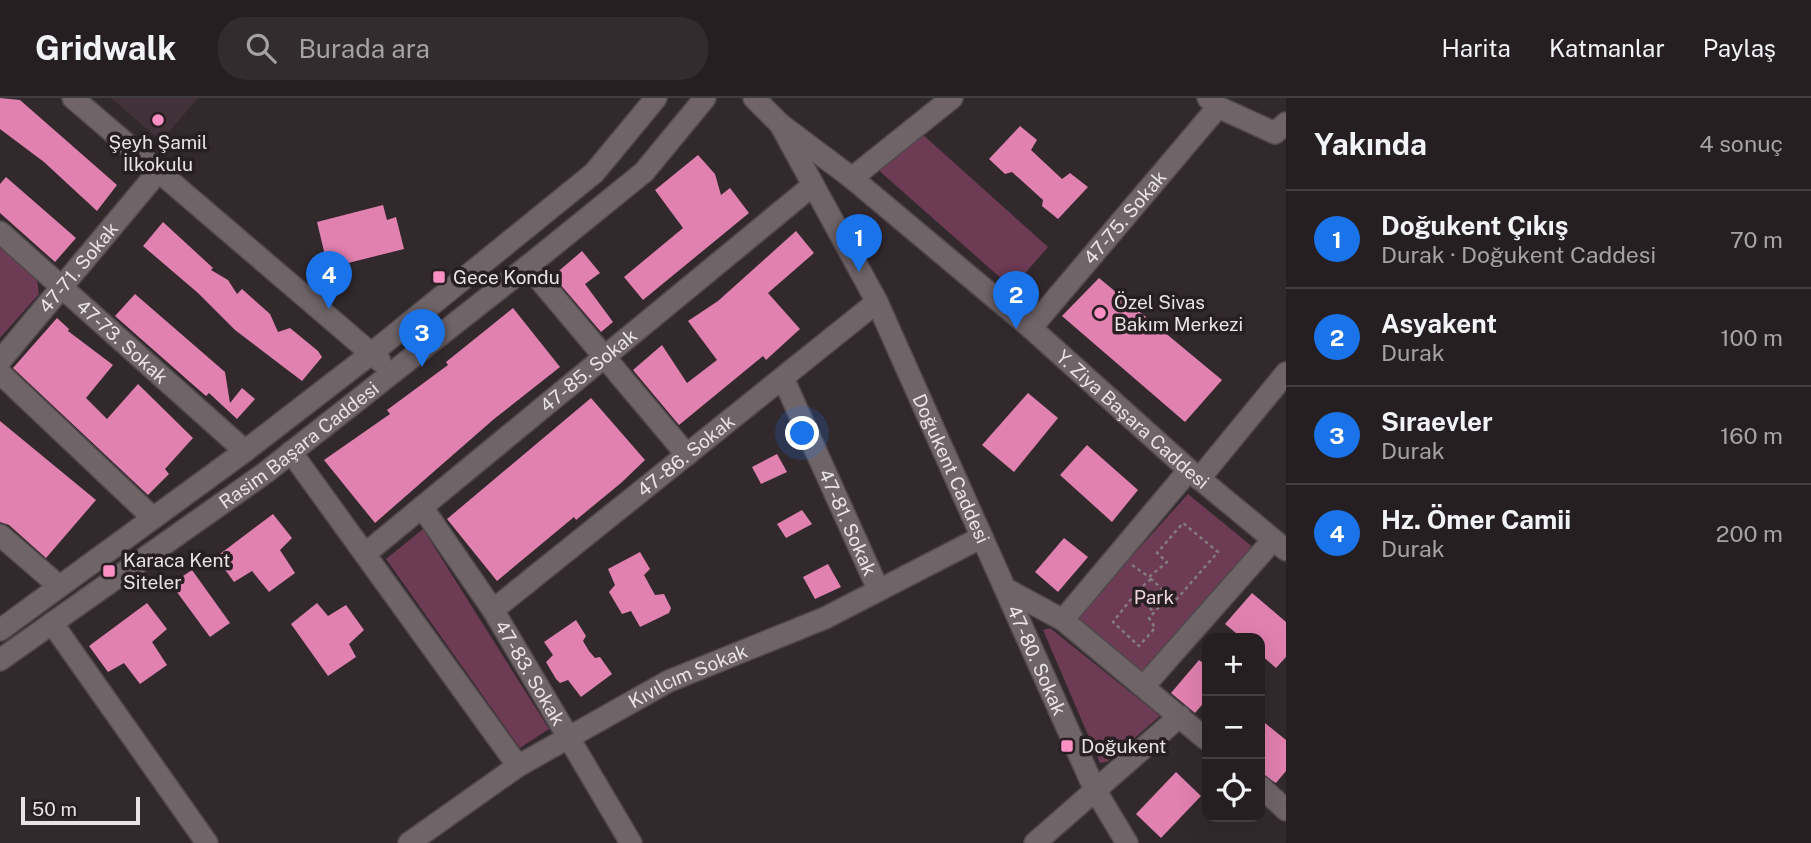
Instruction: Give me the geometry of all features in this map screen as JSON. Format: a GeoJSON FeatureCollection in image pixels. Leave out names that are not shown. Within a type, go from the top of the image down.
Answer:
{"type":"FeatureCollection","features":[{"type":"Feature","properties":{"kind":"street"},"geometry":{"type":"LineString","coordinates":[[73,98],[157,173],[372,353],[390,373]]}},
{"type":"Feature","properties":{"kind":"street","name":"Rasim Başara Caddesi"},"geometry":{"type":"LineString","coordinates":[[0,630],[245,451],[372,353],[594,173],[656,98]]}},
{"type":"Feature","properties":{"kind":"street","name":"Rasim Başara Caddesi"},"geometry":{"type":"LineString","coordinates":[[0,660],[291,452],[528,266],[644,172],[705,98]]}},
{"type":"Feature","properties":{"kind":"street","name":"Y. Ziya Başara Caddesi"},"geometry":{"type":"LineString","coordinates":[[754,98],[780,124],[852,178],[1031,328],[1194,475],[1280,545]]}},
{"type":"Feature","properties":{"kind":"street"},"geometry":{"type":"LineString","coordinates":[[852,178],[952,98]]}},
{"type":"Feature","properties":{"kind":"street"},"geometry":{"type":"LineString","coordinates":[[1213,102],[1275,133],[1286,123]]}},
{"type":"Feature","properties":{"kind":"street","name":"47-75. Sokak"},"geometry":{"type":"LineString","coordinates":[[1031,328],[1213,102]]}},
{"type":"Feature","properties":{"kind":"street","name":"Doğukent Caddesi"},"geometry":{"type":"LineString","coordinates":[[780,124],[811,186],[877,302],[1006,589]]}},
{"type":"Feature","properties":{"kind":"street","name":"47-71. Sokak"},"geometry":{"type":"LineString","coordinates":[[0,361],[157,173]]}},
{"type":"Feature","properties":{"kind":"street","name":"47-85. Sokak"},"geometry":{"type":"LineString","coordinates":[[365,554],[811,186]]}},
{"type":"Feature","properties":{"kind":"street","name":"47-73. Sokak"},"geometry":{"type":"LineString","coordinates":[[0,232],[245,451]]}},
{"type":"Feature","properties":{"kind":"street"},"geometry":{"type":"LineString","coordinates":[[528,266],[687,455]]}},
{"type":"Feature","properties":{"kind":"street","name":"47-86. Sokak"},"geometry":{"type":"LineString","coordinates":[[493,610],[877,302]]}},
{"type":"Feature","properties":{"kind":"street"},"geometry":{"type":"LineString","coordinates":[[0,373],[152,517]]}},
{"type":"Feature","properties":{"kind":"street"},"geometry":{"type":"LineString","coordinates":[[1063,620],[1119,554],[1286,373]]}},
{"type":"Feature","properties":{"kind":"street","name":"47-81. Sokak"},"geometry":{"type":"LineString","coordinates":[[783,378],[878,589]]}},
{"type":"Feature","properties":{"kind":"street"},"geometry":{"type":"LineString","coordinates":[[291,452],[518,766]]}},
{"type":"Feature","properties":{"kind":"street","name":"47-83. Sokak"},"geometry":{"type":"LineString","coordinates":[[422,507],[493,610],[631,843]]}},
{"type":"Feature","properties":{"kind":"street"},"geometry":{"type":"LineString","coordinates":[[0,535],[59,586]]}},
{"type":"Feature","properties":{"kind":"street","name":"Kıvılcım Sokak"},"geometry":{"type":"LineString","coordinates":[[409,843],[518,766],[669,681],[825,618],[982,537]]}},
{"type":"Feature","properties":{"kind":"street"},"geometry":{"type":"LineString","coordinates":[[1144,686],[1280,545]]}},
{"type":"Feature","properties":{"kind":"street"},"geometry":{"type":"LineString","coordinates":[[1006,589],[1063,620],[1202,736]]}},
{"type":"Feature","properties":{"kind":"street","name":"47-80. Sokak"},"geometry":{"type":"LineString","coordinates":[[1006,589],[1094,788],[1127,843]]}},
{"type":"Feature","properties":{"kind":"street"},"geometry":{"type":"LineString","coordinates":[[52,623],[207,843]]}},
{"type":"Feature","properties":{"kind":"street"},"geometry":{"type":"LineString","coordinates":[[1035,843],[1094,788],[1180,716]]}},
{"type":"Feature","properties":{"kind":"street"},"geometry":{"type":"LineString","coordinates":[[1265,791],[1286,810]]}},
{"type":"Feature","properties":{"kind":"path"},"geometry":{"type":"LineString","coordinates":[[1119,554],[1150,578],[1175,601],[1218,552],[1183,523],[1157,553],[1167,562],[1150,578],[1135,594],[1113,622],[1139,646],[1155,628],[1149,618],[1169,596]]}},
{"type":"Feature","properties":{"kind":"path"},"geometry":{"type":"LineString","coordinates":[[1135,594],[1154,612]]}},
{"type":"Feature","properties":{"kind":"shaded area","name":"Şeyh Şamil İlkokulu"},"geometry":{"type":"Polygon","coordinates":[[[111,98],[198,98],[161,141],[111,98]]]}},
{"type":"Feature","properties":{"kind":"green space"},"geometry":{"type":"Polygon","coordinates":[[[922,134],[1048,247],[1012,288],[876,168],[922,134]]]}},
{"type":"Feature","properties":{"kind":"green space"},"geometry":{"type":"Polygon","coordinates":[[[0,245],[37,279],[39,294],[0,338],[0,245]]]}},
{"type":"Feature","properties":{"kind":"green space","name":"Park"},"geometry":{"type":"Polygon","coordinates":[[[1188,494],[1254,548],[1141,677],[1076,618],[1188,494]]]}},
{"type":"Feature","properties":{"kind":"green space"},"geometry":{"type":"Polygon","coordinates":[[[423,529],[549,729],[520,748],[386,559],[423,529]]]}},
{"type":"Feature","properties":{"kind":"green space"},"geometry":{"type":"Polygon","coordinates":[[[1050,628],[1160,716],[1107,762],[1100,763],[1043,630],[1050,628]]]}},
{"type":"Feature","properties":{"kind":"building"},"geometry":{"type":"Polygon","coordinates":[[[0,98],[20,100],[117,185],[97,211],[44,162],[0,129],[0,98]]]}},
{"type":"Feature","properties":{"kind":"building"},"geometry":{"type":"Polygon","coordinates":[[[1020,126],[1037,140],[1031,150],[1062,179],[1070,173],[1088,187],[1058,219],[1042,206],[1043,200],[1012,172],[1005,174],[989,159],[1020,126]]]}},
{"type":"Feature","properties":{"kind":"building"},"geometry":{"type":"Polygon","coordinates":[[[698,155],[715,174],[721,195],[730,188],[749,213],[643,300],[624,277],[683,228],[655,190],[698,155]]]}},
{"type":"Feature","properties":{"kind":"building"},"geometry":{"type":"Polygon","coordinates":[[[6,177],[76,238],[55,262],[0,213],[0,184],[6,177]]]}},
{"type":"Feature","properties":{"kind":"building"},"geometry":{"type":"Polygon","coordinates":[[[383,205],[387,220],[396,217],[404,249],[328,268],[317,222],[383,205]]]}},
{"type":"Feature","properties":{"kind":"building"},"geometry":{"type":"Polygon","coordinates":[[[163,222],[213,268],[211,270],[228,280],[237,294],[242,289],[270,314],[278,332],[290,328],[318,351],[322,357],[302,381],[235,330],[198,293],[143,246],[163,222]]]}},
{"type":"Feature","properties":{"kind":"building"},"geometry":{"type":"Polygon","coordinates":[[[796,231],[814,253],[768,293],[800,329],[766,360],[763,356],[679,425],[633,370],[662,345],[687,383],[717,360],[688,321],[718,301],[796,231]]]}},
{"type":"Feature","properties":{"kind":"building"},"geometry":{"type":"Polygon","coordinates":[[[582,251],[600,273],[585,284],[613,322],[601,332],[553,276],[582,251]]]}},
{"type":"Feature","properties":{"kind":"building"},"geometry":{"type":"Polygon","coordinates":[[[1099,278],[1222,380],[1185,422],[1062,316],[1099,278]]]}},
{"type":"Feature","properties":{"kind":"building"},"geometry":{"type":"Polygon","coordinates":[[[135,294],[225,372],[230,403],[242,388],[255,399],[237,419],[209,393],[206,396],[115,316],[135,294]]]}},
{"type":"Feature","properties":{"kind":"building"},"geometry":{"type":"Polygon","coordinates":[[[513,308],[560,367],[494,419],[375,523],[324,460],[390,414],[387,410],[448,365],[446,362],[513,308]]]}},
{"type":"Feature","properties":{"kind":"building"},"geometry":{"type":"Polygon","coordinates":[[[57,318],[68,331],[113,365],[86,398],[107,419],[138,384],[193,438],[165,469],[169,474],[148,495],[13,368],[57,318]]]}},
{"type":"Feature","properties":{"kind":"building"},"geometry":{"type":"Polygon","coordinates":[[[1028,393],[1058,418],[1014,472],[982,445],[1028,393]]]}},
{"type":"Feature","properties":{"kind":"building"},"geometry":{"type":"Polygon","coordinates":[[[591,398],[645,460],[576,520],[574,517],[497,581],[447,519],[591,398]]]}},
{"type":"Feature","properties":{"kind":"building"},"geometry":{"type":"Polygon","coordinates":[[[0,421],[96,500],[46,558],[9,525],[0,522],[0,421]]]}},
{"type":"Feature","properties":{"kind":"building"},"geometry":{"type":"Polygon","coordinates":[[[1087,445],[1138,490],[1112,522],[1060,475],[1087,445]]]}},
{"type":"Feature","properties":{"kind":"building"},"geometry":{"type":"Polygon","coordinates":[[[777,454],[787,472],[761,484],[752,467],[777,454]]]}},
{"type":"Feature","properties":{"kind":"building"},"geometry":{"type":"Polygon","coordinates":[[[802,510],[812,524],[786,538],[777,524],[802,510]]]}},
{"type":"Feature","properties":{"kind":"building"},"geometry":{"type":"Polygon","coordinates":[[[273,514],[292,538],[280,550],[295,573],[269,592],[252,571],[234,582],[216,557],[273,514]]]}},
{"type":"Feature","properties":{"kind":"building"},"geometry":{"type":"Polygon","coordinates":[[[1064,538],[1088,557],[1058,592],[1035,572],[1064,538]]]}},
{"type":"Feature","properties":{"kind":"building"},"geometry":{"type":"Polygon","coordinates":[[[640,552],[650,569],[644,575],[655,595],[664,594],[671,608],[669,613],[640,627],[631,611],[622,614],[609,592],[615,585],[608,569],[640,552]]]}},
{"type":"Feature","properties":{"kind":"building"},"geometry":{"type":"Polygon","coordinates":[[[828,564],[841,587],[815,599],[803,577],[828,564]]]}},
{"type":"Feature","properties":{"kind":"building"},"geometry":{"type":"Polygon","coordinates":[[[192,570],[230,623],[210,637],[171,584],[192,570]]]}},
{"type":"Feature","properties":{"kind":"building"},"geometry":{"type":"Polygon","coordinates":[[[1252,593],[1286,622],[1286,657],[1276,668],[1265,658],[1265,633],[1236,633],[1225,624],[1252,593]]]}},
{"type":"Feature","properties":{"kind":"building"},"geometry":{"type":"Polygon","coordinates":[[[147,603],[167,629],[152,642],[167,665],[140,684],[124,663],[108,672],[89,646],[147,603]]]}},
{"type":"Feature","properties":{"kind":"building"},"geometry":{"type":"Polygon","coordinates":[[[317,603],[328,616],[346,605],[364,630],[349,644],[356,657],[328,676],[291,624],[317,603]]]}},
{"type":"Feature","properties":{"kind":"building"},"geometry":{"type":"Polygon","coordinates":[[[576,620],[586,636],[583,641],[589,651],[595,658],[600,657],[612,674],[581,697],[568,680],[560,683],[556,679],[546,662],[553,655],[544,642],[576,620]]]}},
{"type":"Feature","properties":{"kind":"building"},"geometry":{"type":"Polygon","coordinates":[[[1199,660],[1202,662],[1202,705],[1195,713],[1171,693],[1199,660]]]}},
{"type":"Feature","properties":{"kind":"building"},"geometry":{"type":"Polygon","coordinates":[[[1265,723],[1286,740],[1286,771],[1276,783],[1265,776],[1265,723]]]}},
{"type":"Feature","properties":{"kind":"building"},"geometry":{"type":"Polygon","coordinates":[[[1176,772],[1201,796],[1161,838],[1136,814],[1176,772]]]}},
{"type":"Feature","properties":{"kind":"place","name":"Şeyh Şamil İlkokulu"},"geometry":{"type":"Point","coordinates":[158,120]}},
{"type":"Feature","properties":{"kind":"place","name":"Doğukent Çıkış"},"geometry":{"type":"Point","coordinates":[859,272]}},
{"type":"Feature","properties":{"kind":"place","name":"Gece Kondu"},"geometry":{"type":"Point","coordinates":[439,277]}},
{"type":"Feature","properties":{"kind":"place","name":"Hz. Ömer Camii"},"geometry":{"type":"Point","coordinates":[329,309]}},
{"type":"Feature","properties":{"kind":"place","name":"Özel Sivas Bakım Merkezi"},"geometry":{"type":"Point","coordinates":[1100,313]}},
{"type":"Feature","properties":{"kind":"place","name":"Asyakent"},"geometry":{"type":"Point","coordinates":[1016,329]}},
{"type":"Feature","properties":{"kind":"place","name":"Sıraevler"},"geometry":{"type":"Point","coordinates":[422,367]}},
{"type":"Feature","properties":{"kind":"place","name":"Karaca Kent Siteler"},"geometry":{"type":"Point","coordinates":[109,571]}},
{"type":"Feature","properties":{"kind":"place","name":"Doğukent"},"geometry":{"type":"Point","coordinates":[1067,746]}}]}
